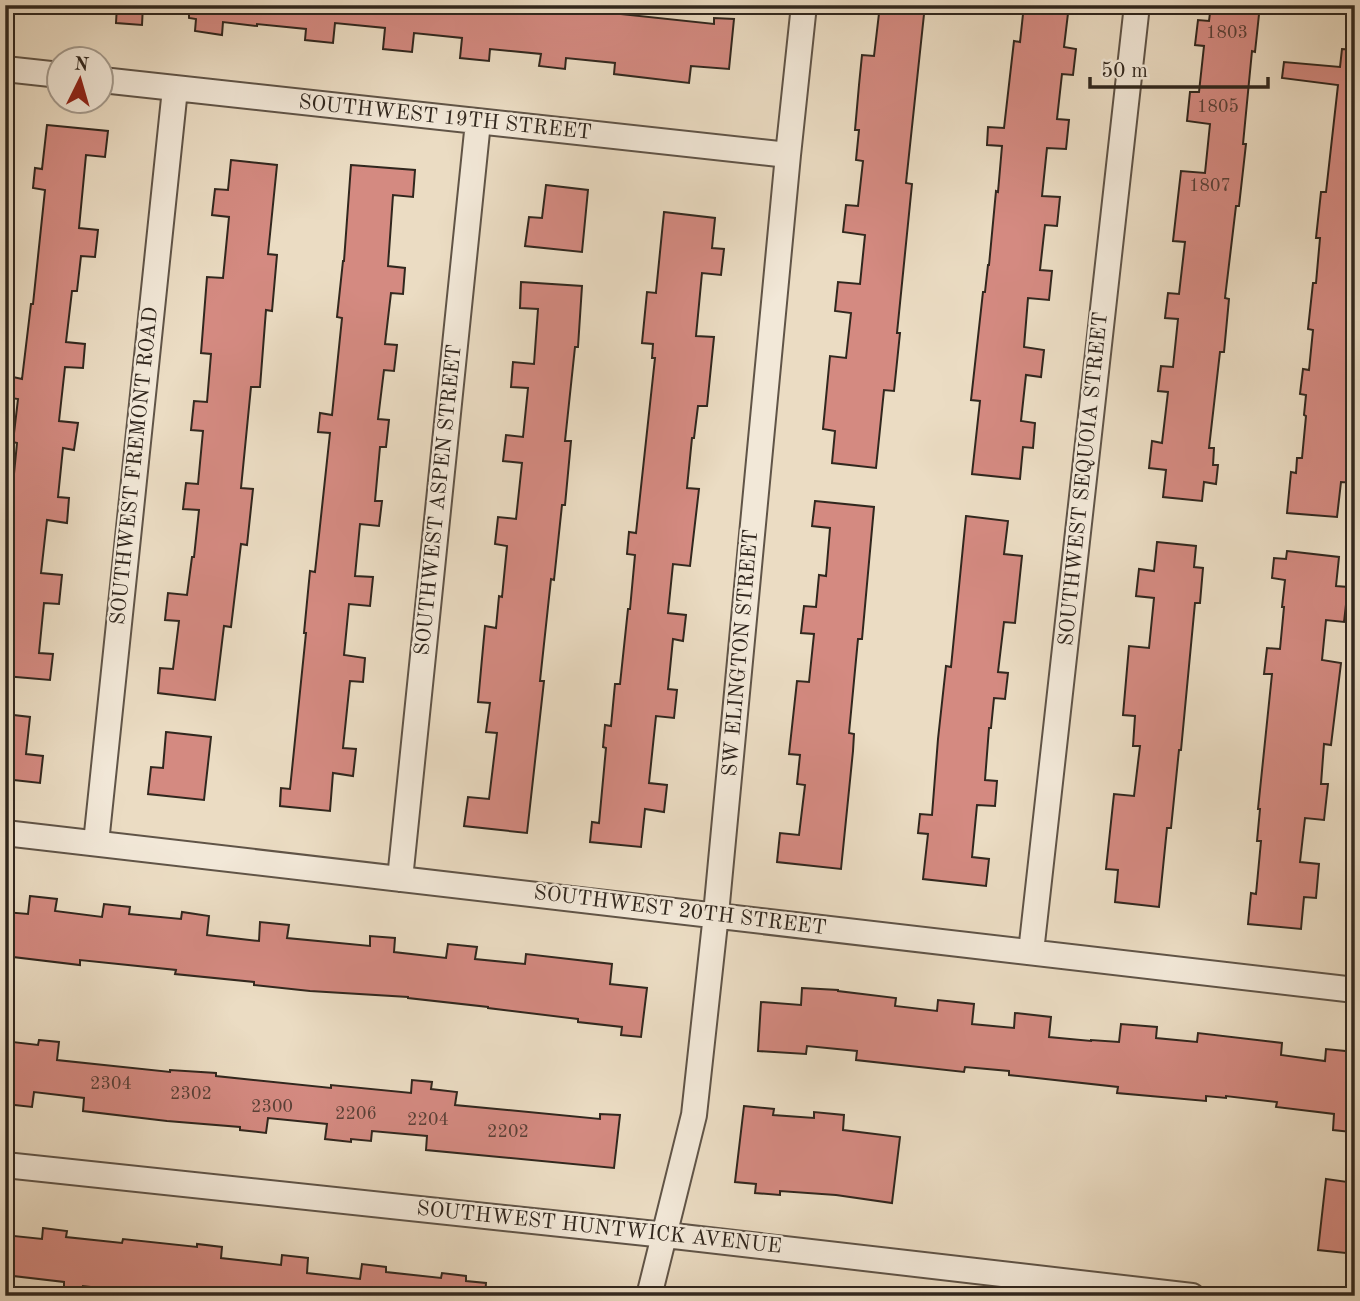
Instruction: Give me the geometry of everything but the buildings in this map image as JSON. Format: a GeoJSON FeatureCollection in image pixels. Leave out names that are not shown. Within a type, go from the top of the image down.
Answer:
{"type":"FeatureCollection","features":[{"type":"Feature","properties":{"kind":"street","name":"SW ELINGTON STREET"},"geometry":{"type":"LineString","coordinates":[[649,1296],[694,1115],[804,5]]}},
{"type":"Feature","properties":{"kind":"street","name":"SOUTHWEST SEQUOIA STREET"},"geometry":{"type":"LineString","coordinates":[[1031,952],[1137,5]]}},
{"type":"Feature","properties":{"kind":"street"},"geometry":{"type":"LineString","coordinates":[[5,69],[46,73]]}},
{"type":"Feature","properties":{"kind":"street","name":"SOUTHWEST 19TH STREET"},"geometry":{"type":"LineString","coordinates":[[116,82],[788,155]]}},
{"type":"Feature","properties":{"kind":"street","name":"SOUTHWEST FREMONT ROAD"},"geometry":{"type":"LineString","coordinates":[[96,843],[174,89]]}},
{"type":"Feature","properties":{"kind":"street","name":"SOUTHWEST ASPEN STREET"},"geometry":{"type":"LineString","coordinates":[[400,879],[478,121]]}},
{"type":"Feature","properties":{"kind":"street","name":"SOUTHWEST 20TH STREET"},"geometry":{"type":"LineString","coordinates":[[5,833],[1355,990]]}},
{"type":"Feature","properties":{"kind":"street","name":"SOUTHWEST HUNTWICK AVENUE"},"geometry":{"type":"LineString","coordinates":[[5,1165],[665,1235],[1192,1296]]}}]}
